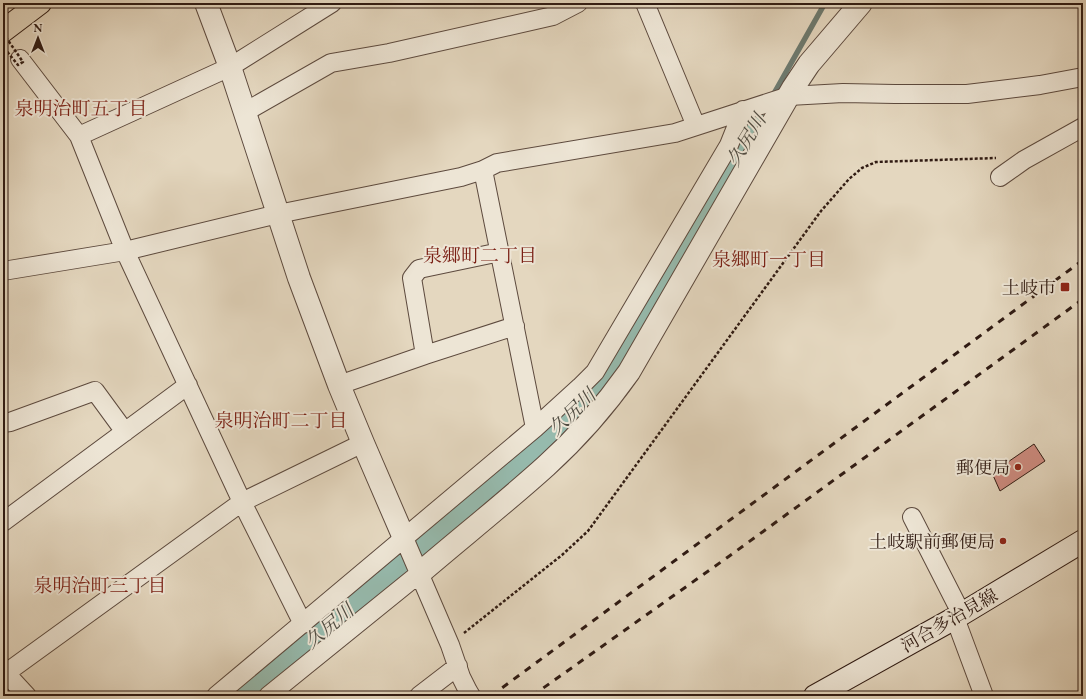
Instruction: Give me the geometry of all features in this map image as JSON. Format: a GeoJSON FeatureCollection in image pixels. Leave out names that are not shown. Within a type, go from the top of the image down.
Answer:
{"type":"FeatureCollection","features":[{"type":"Feature","properties":{"kind":"highway"},"geometry":{"type":"LineString","coordinates":[[8,43],[40,3]]}},
{"type":"Feature","properties":{"kind":"street"},"geometry":{"type":"LineString","coordinates":[[206,3],[245,112],[299,278],[339,385],[407,542],[471,696]]}},
{"type":"Feature","properties":{"kind":"street"},"geometry":{"type":"LineString","coordinates":[[79,136],[230,68],[332,3]]}},
{"type":"Feature","properties":{"kind":"street"},"geometry":{"type":"LineString","coordinates":[[245,112],[331,63],[389,53],[553,16],[578,3]]}},
{"type":"Feature","properties":{"kind":"street"},"geometry":{"type":"LineString","coordinates":[[645,3],[696,126]]}},
{"type":"Feature","properties":{"kind":"street"},"geometry":{"type":"LineString","coordinates":[[268,696],[418,568],[547,465],[578,434],[614,393],[629,372],[809,64],[861,3]]}},
{"type":"Feature","properties":{"kind":"street"},"geometry":{"type":"LineString","coordinates":[[8,43],[79,136],[125,251],[242,502],[303,624]]}},
{"type":"Feature","properties":{"kind":"street"},"geometry":{"type":"LineString","coordinates":[[3,271],[125,251],[278,214],[461,177],[483,170],[497,163],[675,133],[789,96],[843,93],[967,94],[1040,85],[1083,77]]}},
{"type":"Feature","properties":{"kind":"street"},"geometry":{"type":"LineString","coordinates":[[216,696],[303,624],[407,542],[535,428],[595,372],[728,145],[743,110]]}},
{"type":"Feature","properties":{"kind":"street"},"geometry":{"type":"LineString","coordinates":[[1000,177],[1024,160],[1083,128]]}},
{"type":"Feature","properties":{"kind":"street"},"geometry":{"type":"LineString","coordinates":[[483,170],[535,428]]}},
{"type":"Feature","properties":{"kind":"street"},"geometry":{"type":"LineString","coordinates":[[425,355],[412,278],[419,269],[500,252]]}},
{"type":"Feature","properties":{"kind":"street"},"geometry":{"type":"LineString","coordinates":[[339,385],[515,326]]}},
{"type":"Feature","properties":{"kind":"street"},"geometry":{"type":"LineString","coordinates":[[3,522],[188,385]]}},
{"type":"Feature","properties":{"kind":"street"},"geometry":{"type":"LineString","coordinates":[[3,423],[10,422],[96,392],[125,432]]}},
{"type":"Feature","properties":{"kind":"street"},"geometry":{"type":"LineString","coordinates":[[27,696],[4,674],[242,502],[363,443]]}},
{"type":"Feature","properties":{"kind":"street"},"geometry":{"type":"LineString","coordinates":[[912,517],[958,615],[984,696]]}},
{"type":"Feature","properties":{"kind":"street","name":"河合多治見線"},"geometry":{"type":"LineString","coordinates":[[815,696],[958,615],[1083,541]]}},
{"type":"Feature","properties":{"kind":"street"},"geometry":{"type":"LineString","coordinates":[[420,696],[458,666]]}},
{"type":"Feature","properties":{"kind":"path"},"geometry":{"type":"LineString","coordinates":[[8,43],[23,62],[18,65],[8,43]]}},
{"type":"Feature","properties":{"kind":"path"},"geometry":{"type":"LineString","coordinates":[[450,644],[562,554],[588,531],[821,211],[849,179],[862,168],[876,162],[1000,158]]}},
{"type":"Feature","properties":{"kind":"building","name":"郵便局"},"geometry":{"type":"Polygon","coordinates":[[[1034,444],[1045,461],[1000,491],[992,473],[1034,444]]]}},
{"type":"Feature","properties":{"kind":"waterway","name":"久尻川"},"geometry":{"type":"LineString","coordinates":[[772,97],[825,3]]}},
{"type":"Feature","properties":{"kind":"waterway","name":"久尻川"},"geometry":{"type":"LineString","coordinates":[[757,123],[766,108]]}},
{"type":"Feature","properties":{"kind":"waterway","name":"久尻川"},"geometry":{"type":"LineString","coordinates":[[244,696],[435,539],[595,393],[757,123]]}},
{"type":"Feature","properties":{"kind":"railway"},"geometry":{"type":"LineString","coordinates":[[491,696],[1083,260]]}},
{"type":"Feature","properties":{"kind":"railway"},"geometry":{"type":"LineString","coordinates":[[532,696],[728,557],[1083,299]]}},
{"type":"Feature","properties":{"kind":"place","name":"土岐市"},"geometry":{"type":"Point","coordinates":[1065,287]}},
{"type":"Feature","properties":{"kind":"place","name":"郵便局"},"geometry":{"type":"Point","coordinates":[1018,467]}},
{"type":"Feature","properties":{"kind":"place","name":"土岐駅前郵便局"},"geometry":{"type":"Point","coordinates":[1003,541]}},
{"type":"Feature","properties":{"kind":"district","name":"泉明治町五丁目"},"geometry":{"type":"Point","coordinates":[81,108]}},
{"type":"Feature","properties":{"kind":"district","name":"泉郷町二丁目"},"geometry":{"type":"Point","coordinates":[480,255]}},
{"type":"Feature","properties":{"kind":"district","name":"泉郷町一丁目"},"geometry":{"type":"Point","coordinates":[769,259]}},
{"type":"Feature","properties":{"kind":"district","name":"泉明治町二丁目"},"geometry":{"type":"Point","coordinates":[281,420]}},
{"type":"Feature","properties":{"kind":"district","name":"泉明治町三丁目"},"geometry":{"type":"Point","coordinates":[100,585]}}]}
